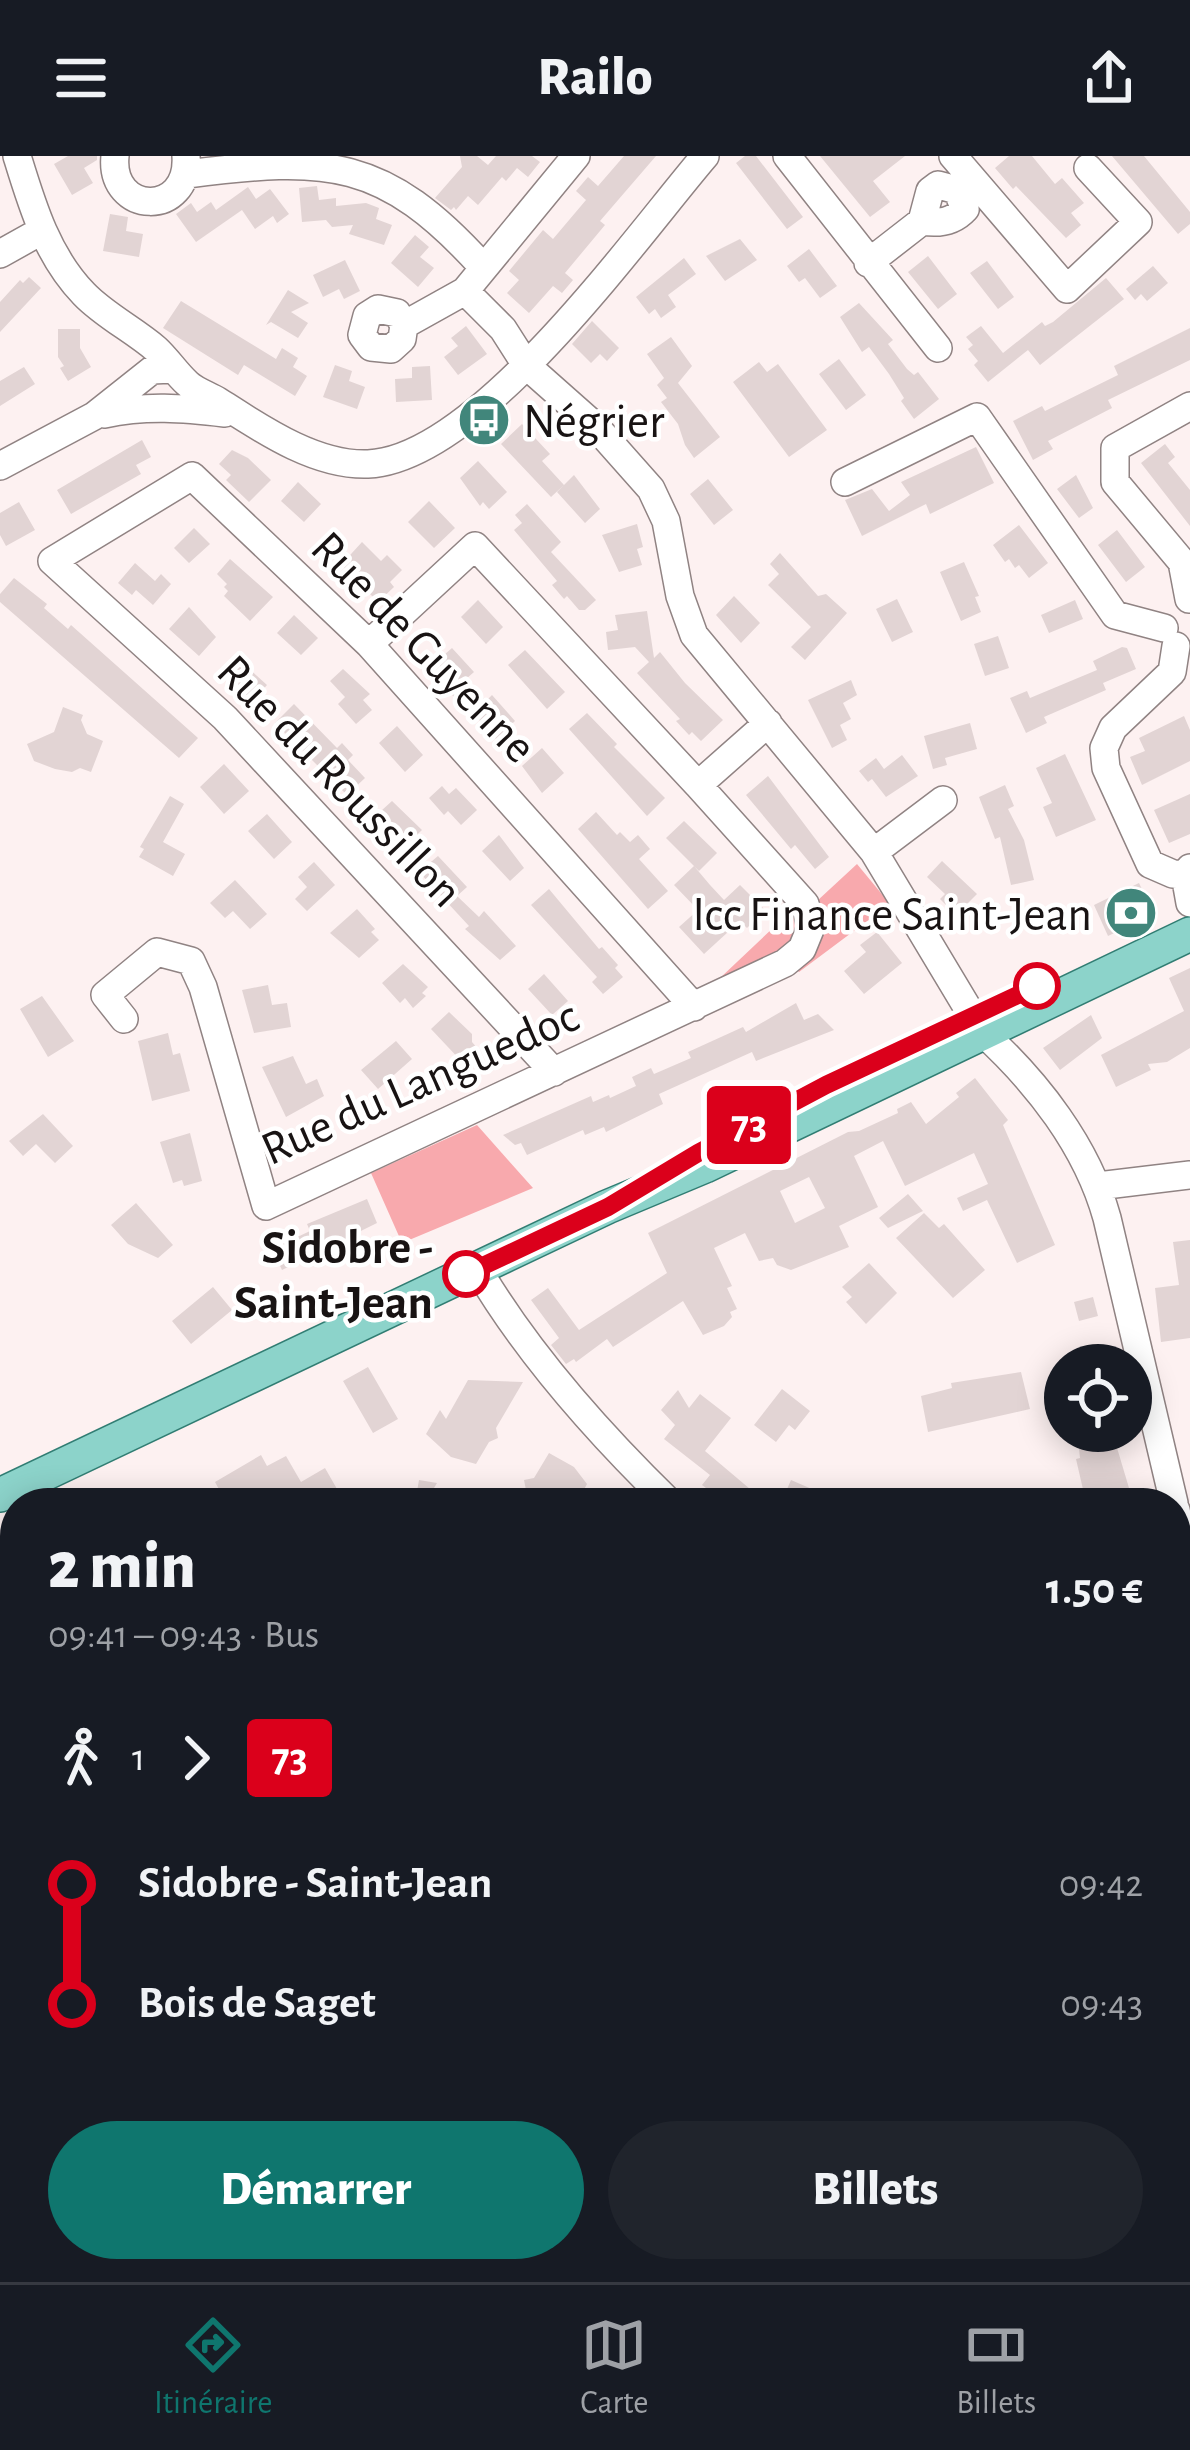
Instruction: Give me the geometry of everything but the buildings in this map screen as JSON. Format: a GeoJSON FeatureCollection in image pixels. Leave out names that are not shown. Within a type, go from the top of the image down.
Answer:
{"type":"FeatureCollection","features":[{"type":"Feature","properties":{"kind":"main road"},"geometry":{"type":"LineString","coordinates":[[31,1488],[477,1268],[705,1166],[1190,915]]}},
{"type":"Feature","properties":{"kind":"main road"},"geometry":{"type":"LineString","coordinates":[[977,1024],[1190,934]]}},
{"type":"Feature","properties":{"kind":"street"},"geometry":{"type":"LineString","coordinates":[[17,156],[40,232],[84,295],[156,349],[163,386]]}},
{"type":"Feature","properties":{"kind":"street"},"geometry":{"type":"LineString","coordinates":[[115,156],[116,176],[124,190],[136,199],[158,201],[170,196],[186,165],[276,158],[319,158],[348,165],[402,192],[446,226],[482,266]]}},
{"type":"Feature","properties":{"kind":"street"},"geometry":{"type":"LineString","coordinates":[[404,325],[465,291],[576,156]]}},
{"type":"Feature","properties":{"kind":"street"},"geometry":{"type":"LineString","coordinates":[[0,466],[163,386],[236,414],[318,455],[356,463],[393,460],[439,441],[526,365],[704,156]]}},
{"type":"Feature","properties":{"kind":"street"},"geometry":{"type":"LineString","coordinates":[[787,156],[938,348]]}},
{"type":"Feature","properties":{"kind":"street"},"geometry":{"type":"LineString","coordinates":[[953,156],[1067,289],[1138,222],[1088,168]]}},
{"type":"Feature","properties":{"kind":"street"},"geometry":{"type":"LineString","coordinates":[[868,263],[922,221]]}},
{"type":"Feature","properties":{"kind":"street"},"geometry":{"type":"LineString","coordinates":[[0,254],[40,232]]}},
{"type":"Feature","properties":{"kind":"street"},"geometry":{"type":"LineString","coordinates":[[465,291],[503,329],[526,365],[596,427],[651,489],[666,521],[680,596],[694,635],[874,851],[977,1024],[1078,1145],[1098,1186],[1176,1488]]}},
{"type":"Feature","properties":{"kind":"street"},"geometry":{"type":"LineString","coordinates":[[1189,880],[1150,865],[1106,768],[1104,748],[1113,728],[1172,672],[1177,641],[1173,604],[1190,599],[1182,562],[1115,482],[1115,448],[1190,406]]}},
{"type":"Feature","properties":{"kind":"street"},"geometry":{"type":"LineString","coordinates":[[845,482],[977,417],[1115,615],[1177,641]]}},
{"type":"Feature","properties":{"kind":"street","name":"Rue de Guyenne"},"geometry":{"type":"LineString","coordinates":[[52,561],[192,476],[369,644],[694,1007]]}},
{"type":"Feature","properties":{"kind":"street"},"geometry":{"type":"LineString","coordinates":[[369,644],[475,546],[698,784],[768,723]]}},
{"type":"Feature","properties":{"kind":"street","name":"Rue du Roussillon"},"geometry":{"type":"LineString","coordinates":[[52,561],[225,718],[554,1072]]}},
{"type":"Feature","properties":{"kind":"street","name":"Rue du Languedoc"},"geometry":{"type":"LineString","coordinates":[[124,1019],[105,995],[158,952],[191,961],[266,1206],[694,1007],[785,963],[802,949],[811,928],[805,904],[698,784]]}},
{"type":"Feature","properties":{"kind":"street"},"geometry":{"type":"LineString","coordinates":[[874,851],[943,800]]}},
{"type":"Feature","properties":{"kind":"street"},"geometry":{"type":"LineString","coordinates":[[1098,1186],[1190,1175]]}},
{"type":"Feature","properties":{"kind":"street"},"geometry":{"type":"LineString","coordinates":[[477,1268],[496,1304],[583,1412],[656,1488]]}},
{"type":"Feature","properties":{"kind":"shaded area"},"geometry":{"type":"Polygon","coordinates":[[[857,864],[890,904],[799,972],[779,952],[719,979],[792,910],[817,901],[857,864]]]}},
{"type":"Feature","properties":{"kind":"shaded area"},"geometry":{"type":"Polygon","coordinates":[[[477,1125],[533,1188],[402,1243],[371,1173],[477,1125]]]}},
{"type":"Feature","properties":{"kind":"bus line","name":"73"},"geometry":{"type":"LineString","coordinates":[[466,1274],[608,1207],[826,1085],[1037,986]]}},
{"type":"Feature","properties":{"kind":"place","name":"Négrier"},"geometry":{"type":"Point","coordinates":[484,420]}},
{"type":"Feature","properties":{"kind":"place","name":"Icc Finance Saint-Jean"},"geometry":{"type":"Point","coordinates":[1131,913]}},
{"type":"Feature","properties":{"kind":"place","name":"Sidobre - Saint-Jean"},"geometry":{"type":"Point","coordinates":[466,1274]}}]}
